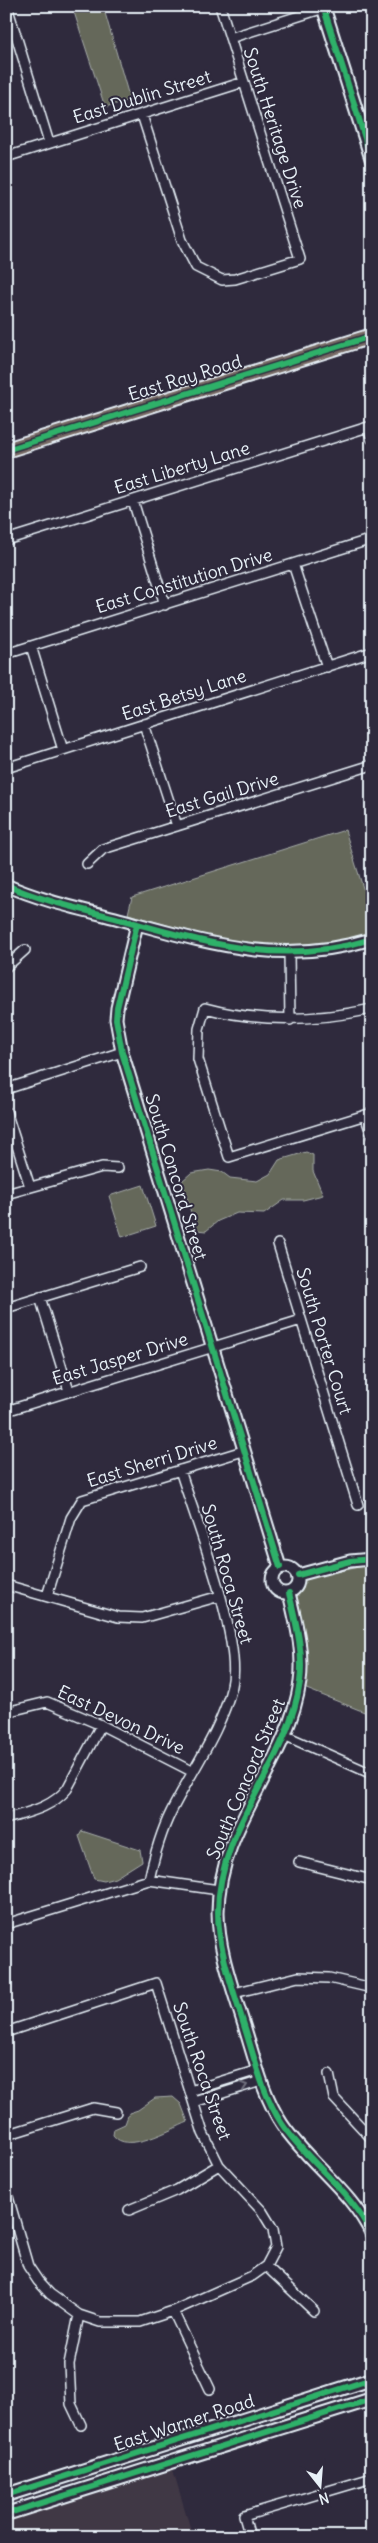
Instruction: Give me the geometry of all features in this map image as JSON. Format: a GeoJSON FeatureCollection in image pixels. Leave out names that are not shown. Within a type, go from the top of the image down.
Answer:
{"type":"FeatureCollection","features":[{"type":"Feature","properties":{"kind":"main road"},"geometry":{"type":"LineString","coordinates":[[324,7],[372,160]]}},
{"type":"Feature","properties":{"kind":"main road","name":"East Ray Road"},"geometry":{"type":"LineString","coordinates":[[6,450],[372,336]]}},
{"type":"Feature","properties":{"kind":"main road","name":"East Warner Road"},"geometry":{"type":"LineString","coordinates":[[6,2495],[372,2379]]}},
{"type":"Feature","properties":{"kind":"main road","name":"East Warner Road"},"geometry":{"type":"LineString","coordinates":[[6,2514],[372,2399]]}},
{"type":"Feature","properties":{"kind":"street"},"geometry":{"type":"LineString","coordinates":[[7,6],[49,143]]}},
{"type":"Feature","properties":{"kind":"street","name":"South Heritage Drive"},"geometry":{"type":"LineString","coordinates":[[142,115],[182,240],[196,267],[217,278],[235,280],[300,259],[220,6]]}},
{"type":"Feature","properties":{"kind":"street"},"geometry":{"type":"LineString","coordinates":[[230,38],[324,7]]}},
{"type":"Feature","properties":{"kind":"street","name":"East Dublin Street"},"geometry":{"type":"LineString","coordinates":[[6,158],[244,82]]}},
{"type":"Feature","properties":{"kind":"street","name":"East Liberty Lane"},"geometry":{"type":"LineString","coordinates":[[6,540],[368,427],[372,439]]}},
{"type":"Feature","properties":{"kind":"street"},"geometry":{"type":"LineString","coordinates":[[132,501],[165,605]]}},
{"type":"Feature","properties":{"kind":"street","name":"East Constitution Drive"},"geometry":{"type":"LineString","coordinates":[[6,654],[372,539]]}},
{"type":"Feature","properties":{"kind":"street"},"geometry":{"type":"LineString","coordinates":[[293,564],[327,667]]}},
{"type":"Feature","properties":{"kind":"street"},"geometry":{"type":"LineString","coordinates":[[31,646],[63,750]]}},
{"type":"Feature","properties":{"kind":"street","name":"East Betsy Lane"},"geometry":{"type":"LineString","coordinates":[[6,768],[372,652]]}},
{"type":"Feature","properties":{"kind":"street"},"geometry":{"type":"LineString","coordinates":[[144,724],[177,826]]}},
{"type":"Feature","properties":{"kind":"street","name":"East Gail Drive"},"geometry":{"type":"LineString","coordinates":[[86,864],[103,849],[372,766]]}},
{"type":"Feature","properties":{"kind":"street"},"geometry":{"type":"LineString","coordinates":[[6,885],[40,898],[239,949],[289,953],[338,948],[372,939]]}},
{"type":"Feature","properties":{"kind":"street","name":"South Concord Street"},"geometry":{"type":"LineString","coordinates":[[137,924],[117,1008],[116,1020],[122,1052],[280,1567]]}},
{"type":"Feature","properties":{"kind":"street"},"geometry":{"type":"LineString","coordinates":[[6,967],[25,950]]}},
{"type":"Feature","properties":{"kind":"street"},"geometry":{"type":"LineString","coordinates":[[289,953],[290,1020]]}},
{"type":"Feature","properties":{"kind":"street"},"geometry":{"type":"LineString","coordinates":[[372,1009],[333,1017],[290,1020],[232,1015],[205,1008],[199,1029],[198,1059],[229,1157],[368,1114],[372,1136]]}},
{"type":"Feature","properties":{"kind":"street"},"geometry":{"type":"LineString","coordinates":[[6,1089],[122,1052]]}},
{"type":"Feature","properties":{"kind":"street"},"geometry":{"type":"LineString","coordinates":[[6,1111],[30,1187]]}},
{"type":"Feature","properties":{"kind":"street"},"geometry":{"type":"LineString","coordinates":[[6,1194],[102,1167],[118,1168]]}},
{"type":"Feature","properties":{"kind":"street","name":"South Porter Court"},"geometry":{"type":"LineString","coordinates":[[278,1244],[358,1505]]}},
{"type":"Feature","properties":{"kind":"street"},"geometry":{"type":"LineString","coordinates":[[6,1308],[140,1267]]}},
{"type":"Feature","properties":{"kind":"street"},"geometry":{"type":"LineString","coordinates":[[40,1297],[69,1391]]}},
{"type":"Feature","properties":{"kind":"street","name":"East Jasper Drive"},"geometry":{"type":"LineString","coordinates":[[6,1411],[301,1320]]}},
{"type":"Feature","properties":{"kind":"street","name":"East Sherri Drive"},"geometry":{"type":"LineString","coordinates":[[48,1596],[71,1518],[82,1500],[243,1451]]}},
{"type":"Feature","properties":{"kind":"street","name":"South Roca Street"},"geometry":{"type":"LineString","coordinates":[[149,1880],[159,1840],[217,1727],[232,1684],[234,1650],[220,1596],[180,1470]]}},
{"type":"Feature","properties":{"kind":"street"},"geometry":{"type":"LineString","coordinates":[[298,1576],[350,1561],[372,1559]]}},
{"type":"Feature","properties":{"kind":"street"},"geometry":{"type":"LineString","coordinates":[[280,1567],[292,1569],[298,1576],[296,1588],[288,1593],[279,1592],[271,1582],[273,1573],[280,1567]]}},
{"type":"Feature","properties":{"kind":"street"},"geometry":{"type":"LineString","coordinates":[[6,1585],[118,1617],[142,1618],[220,1596]]}},
{"type":"Feature","properties":{"kind":"street","name":"South Concord Street"},"geometry":{"type":"LineString","coordinates":[[288,1593],[300,1640],[301,1666],[295,1707],[284,1735],[230,1845],[219,1890],[220,1941],[260,2076],[282,2124],[349,2198],[371,2230]]}},
{"type":"Feature","properties":{"kind":"street","name":"East Devon Drive"},"geometry":{"type":"LineString","coordinates":[[6,1712],[47,1702],[101,1724],[193,1772]]}},
{"type":"Feature","properties":{"kind":"street"},"geometry":{"type":"LineString","coordinates":[[6,1819],[51,1804],[60,1798],[67,1790],[101,1724]]}},
{"type":"Feature","properties":{"kind":"street"},"geometry":{"type":"LineString","coordinates":[[284,1735],[372,1774]]}},
{"type":"Feature","properties":{"kind":"street"},"geometry":{"type":"LineString","coordinates":[[299,1862],[372,1880]]}},
{"type":"Feature","properties":{"kind":"street"},"geometry":{"type":"LineString","coordinates":[[6,1924],[149,1880],[219,1890]]}},
{"type":"Feature","properties":{"kind":"street"},"geometry":{"type":"LineString","coordinates":[[234,1993],[298,1977],[329,1978],[372,1988]]}},
{"type":"Feature","properties":{"kind":"street","name":"South Roca Street"},"geometry":{"type":"LineString","coordinates":[[6,2032],[156,1984],[203,2134],[219,2165],[262,2211],[273,2229],[276,2247],[266,2266]]}},
{"type":"Feature","properties":{"kind":"street"},"geometry":{"type":"LineString","coordinates":[[328,2074],[334,2098],[372,2139]]}},
{"type":"Feature","properties":{"kind":"street"},"geometry":{"type":"LineString","coordinates":[[190,2091],[260,2076]]}},
{"type":"Feature","properties":{"kind":"street"},"geometry":{"type":"LineString","coordinates":[[194,2102],[260,2076]]}},
{"type":"Feature","properties":{"kind":"street"},"geometry":{"type":"LineString","coordinates":[[6,2135],[93,2108],[116,2112]]}},
{"type":"Feature","properties":{"kind":"street"},"geometry":{"type":"LineString","coordinates":[[129,2210],[176,2190],[219,2165]]}},
{"type":"Feature","properties":{"kind":"street"},"geometry":{"type":"LineString","coordinates":[[6,2190],[28,2266],[50,2294],[79,2315],[100,2322],[119,2324],[140,2322],[173,2311],[252,2276],[266,2266],[314,2311]]}},
{"type":"Feature","properties":{"kind":"street"},"geometry":{"type":"LineString","coordinates":[[173,2311],[210,2389]]}},
{"type":"Feature","properties":{"kind":"street"},"geometry":{"type":"LineString","coordinates":[[79,2315],[69,2364],[71,2404],[81,2426]]}},
{"type":"Feature","properties":{"kind":"street"},"geometry":{"type":"LineString","coordinates":[[250,2537],[244,2516],[372,2478]]}},
{"type":"Feature","properties":{"kind":"shaded area"},"geometry":{"type":"Polygon","coordinates":[[[173,2470],[193,2537],[6,2537],[6,2522],[173,2470]]]}},
{"type":"Feature","properties":{"kind":"green space"},"geometry":{"type":"Polygon","coordinates":[[[72,6],[103,6],[130,100],[105,107],[72,6]]]}},
{"type":"Feature","properties":{"kind":"green space"},"geometry":{"type":"Polygon","coordinates":[[[345,830],[372,917],[372,933],[341,941],[299,948],[268,947],[228,941],[128,914],[132,897],[345,830]]]}},
{"type":"Feature","properties":{"kind":"green space"},"geometry":{"type":"Polygon","coordinates":[[[306,1152],[313,1155],[313,1171],[323,1195],[303,1200],[284,1200],[264,1214],[237,1213],[218,1221],[206,1231],[196,1230],[182,1181],[191,1173],[209,1170],[222,1172],[230,1178],[257,1181],[270,1174],[279,1160],[306,1152]]]}},
{"type":"Feature","properties":{"kind":"green space"},"geometry":{"type":"Polygon","coordinates":[[[143,1185],[156,1226],[122,1237],[109,1196],[143,1185]]]}},
{"type":"Feature","properties":{"kind":"green space"},"geometry":{"type":"Polygon","coordinates":[[[372,1564],[372,1715],[304,1688],[306,1642],[296,1591],[303,1581],[308,1578],[372,1564]]]}},
{"type":"Feature","properties":{"kind":"green space"},"geometry":{"type":"Polygon","coordinates":[[[82,1831],[140,1850],[142,1861],[115,1878],[104,1881],[94,1879],[79,1836],[82,1831]]]}},
{"type":"Feature","properties":{"kind":"green space"},"geometry":{"type":"Polygon","coordinates":[[[173,2097],[181,2104],[188,2122],[138,2142],[120,2140],[113,2135],[114,2129],[125,2124],[129,2113],[138,2110],[155,2098],[173,2097]]]}},
{"type":"Feature","properties":{"kind":"cycle path"},"geometry":{"type":"LineString","coordinates":[[323,6],[372,160]]}},
{"type":"Feature","properties":{"kind":"cycle path"},"geometry":{"type":"LineString","coordinates":[[6,450],[372,336]]}},
{"type":"Feature","properties":{"kind":"cycle path"},"geometry":{"type":"LineString","coordinates":[[6,885],[34,896],[76,908],[183,936],[244,948],[306,951],[338,947],[372,939]]}},
{"type":"Feature","properties":{"kind":"cycle path"},"geometry":{"type":"LineString","coordinates":[[137,924],[117,1008],[116,1019],[122,1052],[280,1567]]}},
{"type":"Feature","properties":{"kind":"cycle path"},"geometry":{"type":"LineString","coordinates":[[298,1575],[350,1561],[372,1559]]}},
{"type":"Feature","properties":{"kind":"cycle path"},"geometry":{"type":"LineString","coordinates":[[289,1593],[300,1649],[300,1682],[293,1712],[282,1741],[229,1851],[221,1881],[218,1912],[220,1940],[230,1981],[255,2061],[275,2112],[304,2152],[353,2204],[372,2235]]}},
{"type":"Feature","properties":{"kind":"cycle path"},"geometry":{"type":"LineString","coordinates":[[6,2495],[372,2379]]}},
{"type":"Feature","properties":{"kind":"cycle path"},"geometry":{"type":"LineString","coordinates":[[6,2514],[372,2399]]}}]}
